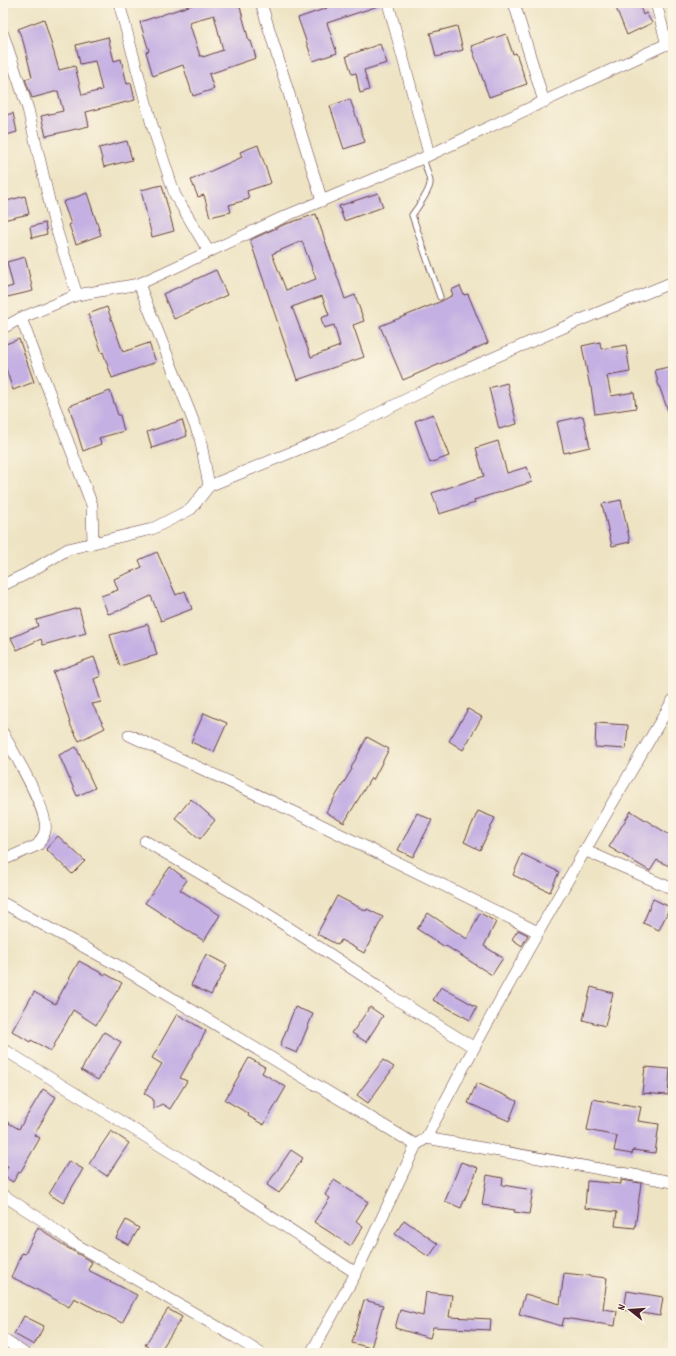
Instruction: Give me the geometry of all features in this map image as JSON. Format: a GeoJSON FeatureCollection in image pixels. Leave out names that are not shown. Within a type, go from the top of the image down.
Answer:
{"type":"FeatureCollection","features":[{"type":"Feature","properties":{"kind":"street"},"geometry":{"type":"LineString","coordinates":[[119,3],[152,125],[175,195],[209,252]]}},
{"type":"Feature","properties":{"kind":"street"},"geometry":{"type":"LineString","coordinates":[[261,3],[322,201]]}},
{"type":"Feature","properties":{"kind":"street"},"geometry":{"type":"LineString","coordinates":[[388,3],[426,156]]}},
{"type":"Feature","properties":{"kind":"street"},"geometry":{"type":"LineString","coordinates":[[514,3],[544,102]]}},
{"type":"Feature","properties":{"kind":"street"},"geometry":{"type":"LineString","coordinates":[[3,328],[21,318],[77,295],[139,284],[322,201],[426,156],[670,43],[656,3]]}},
{"type":"Feature","properties":{"kind":"street"},"geometry":{"type":"LineString","coordinates":[[3,34],[28,109],[54,222],[77,295]]}},
{"type":"Feature","properties":{"kind":"street"},"geometry":{"type":"LineString","coordinates":[[3,585],[26,574],[68,549],[152,529],[191,509],[209,486],[341,432],[463,371],[673,282]]}},
{"type":"Feature","properties":{"kind":"street"},"geometry":{"type":"LineString","coordinates":[[139,284],[200,438],[209,486]]}},
{"type":"Feature","properties":{"kind":"street"},"geometry":{"type":"LineString","coordinates":[[21,318],[92,505],[93,543]]}},
{"type":"Feature","properties":{"kind":"street"},"geometry":{"type":"LineString","coordinates":[[311,1353],[356,1273],[416,1145],[426,1138],[473,1047],[584,850],[673,700]]}},
{"type":"Feature","properties":{"kind":"street"},"geometry":{"type":"LineString","coordinates":[[3,733],[43,809],[46,830],[38,845],[3,860]]}},
{"type":"Feature","properties":{"kind":"street"},"geometry":{"type":"LineString","coordinates":[[129,735],[307,818],[538,932]]}},
{"type":"Feature","properties":{"kind":"street"},"geometry":{"type":"LineString","coordinates":[[145,841],[256,906],[391,996],[473,1047]]}},
{"type":"Feature","properties":{"kind":"street"},"geometry":{"type":"LineString","coordinates":[[584,850],[673,889]]}},
{"type":"Feature","properties":{"kind":"street"},"geometry":{"type":"LineString","coordinates":[[3,903],[117,965],[416,1145]]}},
{"type":"Feature","properties":{"kind":"street"},"geometry":{"type":"LineString","coordinates":[[3,1049],[195,1167],[356,1273]]}},
{"type":"Feature","properties":{"kind":"street"},"geometry":{"type":"LineString","coordinates":[[426,1138],[673,1182]]}},
{"type":"Feature","properties":{"kind":"street"},"geometry":{"type":"LineString","coordinates":[[3,1195],[42,1220],[70,1241],[236,1337],[260,1353]]}},
{"type":"Feature","properties":{"kind":"street"},"geometry":{"type":"LineString","coordinates":[[3,1339],[24,1353]]}},
{"type":"Feature","properties":{"kind":"lane"},"geometry":{"type":"LineString","coordinates":[[426,156],[431,184],[429,191],[412,216],[440,297]]}},
{"type":"Feature","properties":{"kind":"building"},"geometry":{"type":"Polygon","coordinates":[[[198,3],[239,3],[249,41],[251,41],[256,58],[209,74],[214,89],[193,96],[183,65],[153,76],[146,52],[149,51],[140,22],[198,3]],[[214,15],[189,22],[200,56],[203,57],[223,50],[214,15]]]}},
{"type":"Feature","properties":{"kind":"building"},"geometry":{"type":"Polygon","coordinates":[[[325,3],[381,3],[381,5],[327,23],[337,53],[313,61],[298,18],[327,8],[325,3]]]}},
{"type":"Feature","properties":{"kind":"building"},"geometry":{"type":"Polygon","coordinates":[[[614,3],[639,3],[643,15],[646,13],[652,23],[627,35],[614,3]]]}},
{"type":"Feature","properties":{"kind":"building"},"geometry":{"type":"Polygon","coordinates":[[[44,19],[59,70],[75,66],[82,95],[102,90],[95,61],[80,64],[76,45],[108,37],[114,61],[121,59],[127,84],[131,83],[135,100],[86,112],[89,126],[46,136],[41,116],[63,111],[58,91],[32,98],[25,79],[32,77],[23,41],[18,29],[44,19]]]}},
{"type":"Feature","properties":{"kind":"building"},"geometry":{"type":"Polygon","coordinates":[[[457,26],[463,50],[436,57],[430,33],[457,26]]]}},
{"type":"Feature","properties":{"kind":"building"},"geometry":{"type":"Polygon","coordinates":[[[506,34],[513,54],[516,53],[527,84],[489,97],[471,46],[506,34]]]}},
{"type":"Feature","properties":{"kind":"building"},"geometry":{"type":"Polygon","coordinates":[[[380,44],[387,63],[364,70],[369,90],[360,93],[356,73],[352,74],[346,56],[380,44]]]}},
{"type":"Feature","properties":{"kind":"building"},"geometry":{"type":"Polygon","coordinates":[[[350,99],[365,142],[344,149],[330,106],[350,99]]]}},
{"type":"Feature","properties":{"kind":"building"},"geometry":{"type":"Polygon","coordinates":[[[13,113],[17,132],[3,136],[3,116],[13,113]]]}},
{"type":"Feature","properties":{"kind":"building"},"geometry":{"type":"Polygon","coordinates":[[[127,141],[132,160],[104,167],[99,148],[127,141]]]}},
{"type":"Feature","properties":{"kind":"building"},"geometry":{"type":"Polygon","coordinates":[[[258,145],[271,183],[247,191],[249,199],[229,205],[231,212],[210,217],[204,195],[198,197],[191,180],[242,157],[240,152],[258,145]]]}},
{"type":"Feature","properties":{"kind":"building"},"geometry":{"type":"Polygon","coordinates":[[[162,185],[174,231],[152,237],[141,190],[162,185]]]}},
{"type":"Feature","properties":{"kind":"building"},"geometry":{"type":"Polygon","coordinates":[[[87,193],[101,235],[76,244],[63,202],[87,193]]]}},
{"type":"Feature","properties":{"kind":"building"},"geometry":{"type":"Polygon","coordinates":[[[378,193],[383,207],[344,221],[339,206],[378,193]]]}},
{"type":"Feature","properties":{"kind":"building"},"geometry":{"type":"Polygon","coordinates":[[[25,196],[29,214],[3,220],[3,202],[25,196]]]}},
{"type":"Feature","properties":{"kind":"building"},"geometry":{"type":"Polygon","coordinates":[[[316,214],[345,299],[355,295],[364,321],[353,325],[364,357],[297,380],[250,240],[283,225],[316,214]],[[302,241],[272,254],[286,290],[316,279],[302,241]],[[322,296],[292,307],[311,357],[340,346],[334,325],[324,328],[321,318],[329,315],[322,296]]]}},
{"type":"Feature","properties":{"kind":"building"},"geometry":{"type":"Polygon","coordinates":[[[45,223],[47,234],[32,238],[30,227],[45,223]]]}},
{"type":"Feature","properties":{"kind":"building"},"geometry":{"type":"Polygon","coordinates":[[[25,257],[33,291],[3,298],[3,289],[13,286],[7,262],[25,257]]]}},
{"type":"Feature","properties":{"kind":"building"},"geometry":{"type":"Polygon","coordinates":[[[216,270],[227,295],[174,319],[163,294],[216,270]]]}},
{"type":"Feature","properties":{"kind":"building"},"geometry":{"type":"Polygon","coordinates":[[[460,286],[464,295],[468,294],[488,343],[403,380],[380,326],[442,301],[453,295],[451,290],[460,286]]]}},
{"type":"Feature","properties":{"kind":"building"},"geometry":{"type":"Polygon","coordinates":[[[107,307],[123,352],[149,343],[156,362],[112,378],[88,314],[107,307]]]}},
{"type":"Feature","properties":{"kind":"building"},"geometry":{"type":"Polygon","coordinates":[[[19,339],[34,382],[13,390],[3,360],[3,345],[19,339]]]}},
{"type":"Feature","properties":{"kind":"building"},"geometry":{"type":"Polygon","coordinates":[[[600,342],[601,349],[626,345],[630,372],[607,376],[611,396],[634,392],[636,408],[595,414],[582,346],[600,342]]]}},
{"type":"Feature","properties":{"kind":"building"},"geometry":{"type":"Polygon","coordinates":[[[673,366],[673,421],[672,422],[655,370],[673,366]]]}},
{"type":"Feature","properties":{"kind":"building"},"geometry":{"type":"Polygon","coordinates":[[[507,383],[517,424],[499,429],[489,388],[507,383]]]}},
{"type":"Feature","properties":{"kind":"building"},"geometry":{"type":"Polygon","coordinates":[[[110,391],[118,415],[120,415],[124,431],[99,438],[101,444],[83,451],[69,406],[110,391]]]}},
{"type":"Feature","properties":{"kind":"building"},"geometry":{"type":"Polygon","coordinates":[[[433,414],[449,456],[430,463],[415,421],[433,414]]]}},
{"type":"Feature","properties":{"kind":"building"},"geometry":{"type":"Polygon","coordinates":[[[583,416],[590,447],[564,453],[557,422],[583,416]]]}},
{"type":"Feature","properties":{"kind":"building"},"geometry":{"type":"Polygon","coordinates":[[[182,420],[187,436],[152,448],[147,432],[182,420]]]}},
{"type":"Feature","properties":{"kind":"building"},"geometry":{"type":"Polygon","coordinates":[[[498,441],[507,473],[527,467],[532,482],[474,500],[475,503],[439,514],[432,493],[484,476],[476,448],[498,441]]]}},
{"type":"Feature","properties":{"kind":"building"},"geometry":{"type":"Polygon","coordinates":[[[621,500],[630,542],[612,546],[602,504],[621,500]]]}},
{"type":"Feature","properties":{"kind":"building"},"geometry":{"type":"Polygon","coordinates":[[[157,552],[176,595],[185,591],[192,609],[161,621],[151,596],[121,610],[108,614],[101,596],[118,590],[114,579],[142,567],[139,560],[157,552]]]}},
{"type":"Feature","properties":{"kind":"building"},"geometry":{"type":"Polygon","coordinates":[[[79,608],[86,633],[43,645],[41,639],[17,650],[11,638],[38,626],[36,620],[79,608]]]}},
{"type":"Feature","properties":{"kind":"building"},"geometry":{"type":"Polygon","coordinates":[[[148,624],[157,655],[120,666],[110,635],[148,624]]]}},
{"type":"Feature","properties":{"kind":"building"},"geometry":{"type":"Polygon","coordinates":[[[94,657],[101,676],[94,679],[101,702],[92,704],[105,728],[79,741],[71,726],[53,672],[94,657]]]}},
{"type":"Feature","properties":{"kind":"building"},"geometry":{"type":"Polygon","coordinates":[[[468,709],[482,717],[463,750],[449,741],[468,709]]]}},
{"type":"Feature","properties":{"kind":"building"},"geometry":{"type":"Polygon","coordinates":[[[204,713],[227,723],[214,752],[191,742],[204,713]]]}},
{"type":"Feature","properties":{"kind":"building"},"geometry":{"type":"Polygon","coordinates":[[[596,723],[628,725],[626,749],[595,747],[596,723]]]}},
{"type":"Feature","properties":{"kind":"building"},"geometry":{"type":"Polygon","coordinates":[[[367,737],[389,749],[373,780],[371,778],[344,823],[326,812],[352,769],[351,768],[367,737]]]}},
{"type":"Feature","properties":{"kind":"building"},"geometry":{"type":"Polygon","coordinates":[[[76,747],[95,788],[77,796],[59,755],[76,747]]]}},
{"type":"Feature","properties":{"kind":"building"},"geometry":{"type":"Polygon","coordinates":[[[191,799],[215,820],[200,839],[175,818],[191,799]]]}},
{"type":"Feature","properties":{"kind":"building"},"geometry":{"type":"Polygon","coordinates":[[[478,811],[495,818],[480,850],[464,842],[478,811]]]}},
{"type":"Feature","properties":{"kind":"building"},"geometry":{"type":"Polygon","coordinates":[[[631,811],[673,837],[673,868],[657,860],[650,871],[609,847],[631,811]]]}},
{"type":"Feature","properties":{"kind":"building"},"geometry":{"type":"Polygon","coordinates":[[[417,813],[432,820],[413,857],[398,850],[417,813]]]}},
{"type":"Feature","properties":{"kind":"building"},"geometry":{"type":"Polygon","coordinates":[[[58,836],[85,861],[72,874],[46,849],[58,836]]]}},
{"type":"Feature","properties":{"kind":"building"},"geometry":{"type":"Polygon","coordinates":[[[522,854],[559,872],[550,892],[513,875],[522,854]]]}},
{"type":"Feature","properties":{"kind":"building"},"geometry":{"type":"Polygon","coordinates":[[[170,867],[187,880],[180,890],[220,915],[204,941],[145,903],[170,867]]]}},
{"type":"Feature","properties":{"kind":"building"},"geometry":{"type":"Polygon","coordinates":[[[337,896],[366,911],[367,909],[383,917],[364,953],[341,940],[338,945],[317,934],[337,896]]]}},
{"type":"Feature","properties":{"kind":"building"},"geometry":{"type":"Polygon","coordinates":[[[653,899],[670,907],[659,930],[643,923],[653,899]]]}},
{"type":"Feature","properties":{"kind":"building"},"geometry":{"type":"Polygon","coordinates":[[[428,913],[467,939],[480,913],[496,922],[484,946],[503,958],[492,975],[417,929],[428,913]]]}},
{"type":"Feature","properties":{"kind":"building"},"geometry":{"type":"Polygon","coordinates":[[[518,930],[528,935],[522,946],[512,939],[518,930]]]}},
{"type":"Feature","properties":{"kind":"building"},"geometry":{"type":"Polygon","coordinates":[[[206,954],[227,965],[211,995],[191,985],[206,954]]]}},
{"type":"Feature","properties":{"kind":"building"},"geometry":{"type":"Polygon","coordinates":[[[79,961],[122,983],[96,1025],[73,1010],[51,1051],[31,1040],[30,1042],[12,1031],[34,992],[55,1004],[79,961]]]}},
{"type":"Feature","properties":{"kind":"building"},"geometry":{"type":"Polygon","coordinates":[[[441,987],[477,1007],[470,1020],[433,1000],[441,987]]]}},
{"type":"Feature","properties":{"kind":"building"},"geometry":{"type":"Polygon","coordinates":[[[591,987],[613,993],[605,1026],[583,1020],[591,987]]]}},
{"type":"Feature","properties":{"kind":"building"},"geometry":{"type":"Polygon","coordinates":[[[295,1007],[313,1014],[297,1053],[280,1046],[295,1007]]]}},
{"type":"Feature","properties":{"kind":"building"},"geometry":{"type":"Polygon","coordinates":[[[370,1007],[383,1016],[366,1042],[352,1033],[370,1007]]]}},
{"type":"Feature","properties":{"kind":"building"},"geometry":{"type":"Polygon","coordinates":[[[177,1014],[206,1031],[180,1078],[187,1081],[170,1109],[162,1104],[153,1109],[153,1099],[144,1093],[162,1064],[152,1058],[177,1014]]]}},
{"type":"Feature","properties":{"kind":"building"},"geometry":{"type":"Polygon","coordinates":[[[104,1032],[121,1042],[98,1080],[81,1070],[104,1032]]]}},
{"type":"Feature","properties":{"kind":"building"},"geometry":{"type":"Polygon","coordinates":[[[249,1058],[265,1067],[262,1073],[286,1087],[264,1125],[225,1100],[249,1058]]]}},
{"type":"Feature","properties":{"kind":"building"},"geometry":{"type":"Polygon","coordinates":[[[383,1060],[394,1067],[368,1103],[357,1095],[383,1060]]]}},
{"type":"Feature","properties":{"kind":"building"},"geometry":{"type":"Polygon","coordinates":[[[645,1067],[670,1069],[668,1095],[642,1093],[645,1067]]]}},
{"type":"Feature","properties":{"kind":"building"},"geometry":{"type":"Polygon","coordinates":[[[477,1083],[517,1101],[509,1121],[468,1103],[477,1083]]]}},
{"type":"Feature","properties":{"kind":"building"},"geometry":{"type":"Polygon","coordinates":[[[43,1089],[56,1097],[34,1135],[40,1138],[20,1173],[19,1172],[13,1182],[3,1176],[8,1166],[3,1163],[3,1120],[19,1129],[43,1089]]]}},
{"type":"Feature","properties":{"kind":"building"},"geometry":{"type":"Polygon","coordinates":[[[593,1099],[641,1107],[638,1121],[659,1124],[655,1153],[633,1150],[632,1154],[614,1151],[617,1136],[587,1130],[593,1099]]]}},
{"type":"Feature","properties":{"kind":"building"},"geometry":{"type":"Polygon","coordinates":[[[111,1131],[129,1143],[107,1176],[89,1164],[111,1131]]]}},
{"type":"Feature","properties":{"kind":"building"},"geometry":{"type":"Polygon","coordinates":[[[291,1150],[303,1158],[279,1193],[267,1185],[291,1150]]]}},
{"type":"Feature","properties":{"kind":"building"},"geometry":{"type":"Polygon","coordinates":[[[69,1161],[83,1169],[63,1203],[49,1194],[69,1161]]]}},
{"type":"Feature","properties":{"kind":"building"},"geometry":{"type":"Polygon","coordinates":[[[461,1162],[478,1168],[461,1208],[445,1201],[461,1162]]]}},
{"type":"Feature","properties":{"kind":"building"},"geometry":{"type":"Polygon","coordinates":[[[487,1175],[503,1178],[502,1185],[533,1190],[529,1214],[514,1212],[515,1210],[482,1205],[487,1175]]]}},
{"type":"Feature","properties":{"kind":"building"},"geometry":{"type":"Polygon","coordinates":[[[334,1180],[368,1202],[356,1221],[363,1226],[351,1246],[314,1222],[330,1198],[325,1195],[334,1180]]]}},
{"type":"Feature","properties":{"kind":"building"},"geometry":{"type":"Polygon","coordinates":[[[621,1180],[641,1183],[635,1228],[615,1226],[617,1212],[585,1208],[587,1181],[621,1184],[621,1180]]]}},
{"type":"Feature","properties":{"kind":"building"},"geometry":{"type":"Polygon","coordinates":[[[126,1220],[139,1228],[129,1245],[116,1238],[126,1220]]]}},
{"type":"Feature","properties":{"kind":"building"},"geometry":{"type":"Polygon","coordinates":[[[404,1220],[438,1244],[429,1257],[395,1234],[404,1220]]]}},
{"type":"Feature","properties":{"kind":"building"},"geometry":{"type":"Polygon","coordinates":[[[38,1227],[66,1247],[92,1262],[88,1270],[137,1295],[122,1323],[74,1298],[69,1307],[11,1277],[22,1253],[25,1254],[38,1227]]]}},
{"type":"Feature","properties":{"kind":"building"},"geometry":{"type":"Polygon","coordinates":[[[564,1273],[607,1278],[603,1309],[617,1311],[615,1326],[564,1318],[562,1326],[519,1314],[525,1294],[560,1304],[564,1273]]]}},
{"type":"Feature","properties":{"kind":"building"},"geometry":{"type":"Polygon","coordinates":[[[627,1291],[663,1297],[660,1316],[624,1310],[627,1291]]]}},
{"type":"Feature","properties":{"kind":"building"},"geometry":{"type":"Polygon","coordinates":[[[426,1292],[452,1295],[449,1317],[491,1319],[490,1330],[433,1327],[430,1338],[395,1328],[400,1310],[423,1316],[426,1292]]]}},
{"type":"Feature","properties":{"kind":"building"},"geometry":{"type":"Polygon","coordinates":[[[364,1300],[383,1305],[371,1348],[352,1343],[364,1300]]]}},
{"type":"Feature","properties":{"kind":"building"},"geometry":{"type":"Polygon","coordinates":[[[168,1309],[182,1317],[159,1353],[145,1345],[168,1309]]]}},
{"type":"Feature","properties":{"kind":"building"},"geometry":{"type":"Polygon","coordinates":[[[24,1316],[44,1326],[34,1345],[14,1334],[24,1316]]]}}]}
